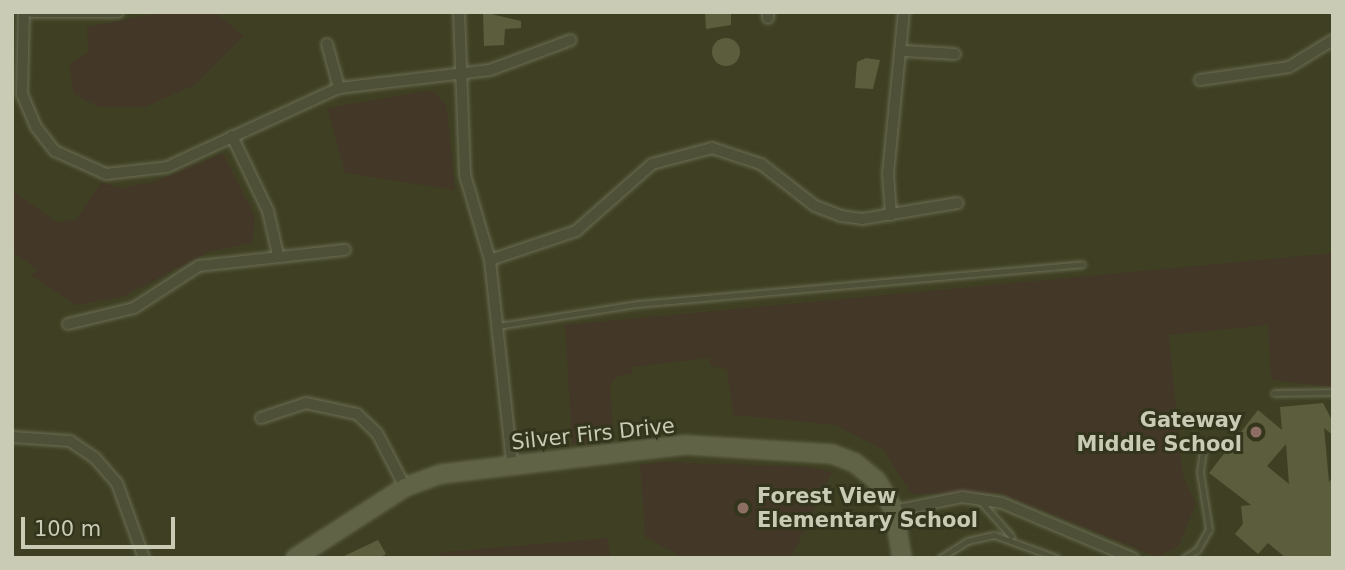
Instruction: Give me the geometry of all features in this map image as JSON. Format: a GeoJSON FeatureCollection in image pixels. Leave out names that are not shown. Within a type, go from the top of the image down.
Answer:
{"type":"FeatureCollection","features":[{"type":"Feature","properties":{"kind":"street"},"geometry":{"type":"LineString","coordinates":[[24,12],[22,94],[55,151],[106,174],[134,174],[167,167],[339,88],[460,75],[571,40]]}},
{"type":"Feature","properties":{"kind":"street"},"geometry":{"type":"LineString","coordinates":[[32,12],[118,12]]}},
{"type":"Feature","properties":{"kind":"street"},"geometry":{"type":"LineString","coordinates":[[458,12],[466,175],[490,260],[512,463]]}},
{"type":"Feature","properties":{"kind":"street"},"geometry":{"type":"LineString","coordinates":[[891,215],[888,174],[905,51],[904,12]]}},
{"type":"Feature","properties":{"kind":"street"},"geometry":{"type":"LineString","coordinates":[[1200,80],[1289,67],[1333,40]]}},
{"type":"Feature","properties":{"kind":"street"},"geometry":{"type":"LineString","coordinates":[[327,44],[339,88]]}},
{"type":"Feature","properties":{"kind":"street"},"geometry":{"type":"LineString","coordinates":[[905,51],[955,54]]}},
{"type":"Feature","properties":{"kind":"street"},"geometry":{"type":"LineString","coordinates":[[232,136],[268,211],[278,255]]}},
{"type":"Feature","properties":{"kind":"street"},"geometry":{"type":"LineString","coordinates":[[490,260],[576,231],[652,164],[712,148],[761,164],[816,206],[862,219],[958,203]]}},
{"type":"Feature","properties":{"kind":"street"},"geometry":{"type":"LineString","coordinates":[[68,324],[134,308],[199,266],[278,255],[345,250]]}},
{"type":"Feature","properties":{"kind":"street"},"geometry":{"type":"LineString","coordinates":[[261,418],[306,403],[357,414],[377,433],[405,487]]}},
{"type":"Feature","properties":{"kind":"street"},"geometry":{"type":"LineString","coordinates":[[12,437],[70,441],[117,483],[144,558]]}},
{"type":"Feature","properties":{"kind":"street","name":"Silver Firs Drive"},"geometry":{"type":"LineString","coordinates":[[300,557],[405,487],[441,474],[654,446],[832,454],[877,481],[894,511]]}},
{"type":"Feature","properties":{"kind":"street"},"geometry":{"type":"LineString","coordinates":[[902,558],[894,511],[979,499],[1133,558]]}},
{"type":"Feature","properties":{"kind":"lane"},"geometry":{"type":"LineString","coordinates":[[498,326],[637,304],[1082,264]]}},
{"type":"Feature","properties":{"kind":"lane"},"geometry":{"type":"LineString","coordinates":[[1274,393],[1333,392]]}},
{"type":"Feature","properties":{"kind":"lane"},"geometry":{"type":"LineString","coordinates":[[1184,558],[1197,550],[1209,529],[1200,472],[1205,444]]}},
{"type":"Feature","properties":{"kind":"lane"},"geometry":{"type":"LineString","coordinates":[[979,499],[1014,538]]}},
{"type":"Feature","properties":{"kind":"lane"},"geometry":{"type":"LineString","coordinates":[[940,558],[982,536],[1014,538],[1057,558]]}},
{"type":"Feature","properties":{"kind":"shaded area"},"geometry":{"type":"Polygon","coordinates":[[[165,12],[215,12],[244,36],[196,84],[145,107],[99,107],[74,94],[69,64],[88,53],[87,27],[165,12]]]}},
{"type":"Feature","properties":{"kind":"shaded area"},"geometry":{"type":"Polygon","coordinates":[[[433,90],[447,107],[455,190],[345,173],[327,108],[433,90]]]}},
{"type":"Feature","properties":{"kind":"shaded area"},"geometry":{"type":"Polygon","coordinates":[[[223,153],[255,216],[253,243],[211,251],[122,297],[76,305],[30,275],[38,270],[12,252],[12,191],[57,222],[76,220],[101,182],[120,188],[154,182],[223,153]]]}},
{"type":"Feature","properties":{"kind":"shaded area"},"geometry":{"type":"Polygon","coordinates":[[[1333,253],[1333,387],[1271,380],[1268,325],[1169,335],[1183,476],[1196,504],[1179,546],[1157,557],[999,493],[911,494],[884,450],[835,425],[733,415],[727,369],[710,366],[709,358],[632,367],[632,374],[616,377],[610,387],[614,437],[572,444],[565,325],[1333,253]]]}},
{"type":"Feature","properties":{"kind":"shaded area"},"geometry":{"type":"Polygon","coordinates":[[[662,462],[810,467],[832,472],[792,556],[684,558],[645,537],[640,465],[662,462]]]}},
{"type":"Feature","properties":{"kind":"shaded area"},"geometry":{"type":"Polygon","coordinates":[[[608,538],[610,558],[433,558],[444,552],[608,538]]]}},
{"type":"Feature","properties":{"kind":"building"},"geometry":{"type":"Polygon","coordinates":[[[483,12],[521,21],[521,28],[505,29],[504,45],[484,46],[483,12]]]}},
{"type":"Feature","properties":{"kind":"building"},"geometry":{"type":"Polygon","coordinates":[[[705,12],[731,12],[731,25],[706,29],[705,12]]]}},
{"type":"Feature","properties":{"kind":"building"},"geometry":{"type":"Polygon","coordinates":[[[726,38],[736,42],[740,52],[736,62],[726,66],[716,62],[712,52],[716,42],[726,38]]]}},
{"type":"Feature","properties":{"kind":"building"},"geometry":{"type":"Polygon","coordinates":[[[866,58],[880,60],[873,89],[855,88],[857,62],[866,58]]]}},
{"type":"Feature","properties":{"kind":"building"},"geometry":{"type":"Polygon","coordinates":[[[1323,403],[1333,422],[1333,435],[1324,428],[1329,482],[1333,477],[1333,558],[1286,558],[1268,543],[1258,554],[1235,534],[1243,524],[1241,506],[1251,505],[1209,473],[1258,410],[1282,430],[1280,407],[1323,403]],[[1286,444],[1267,466],[1289,484],[1286,444]]]}},
{"type":"Feature","properties":{"kind":"building"},"geometry":{"type":"Polygon","coordinates":[[[378,540],[386,554],[379,558],[340,558],[378,540]]]}},
{"type":"Feature","properties":{"kind":"place","name":"Gateway Middle School"},"geometry":{"type":"Point","coordinates":[1256,432]}},
{"type":"Feature","properties":{"kind":"place","name":"Forest View Elementary School"},"geometry":{"type":"Point","coordinates":[743,508]}}]}
